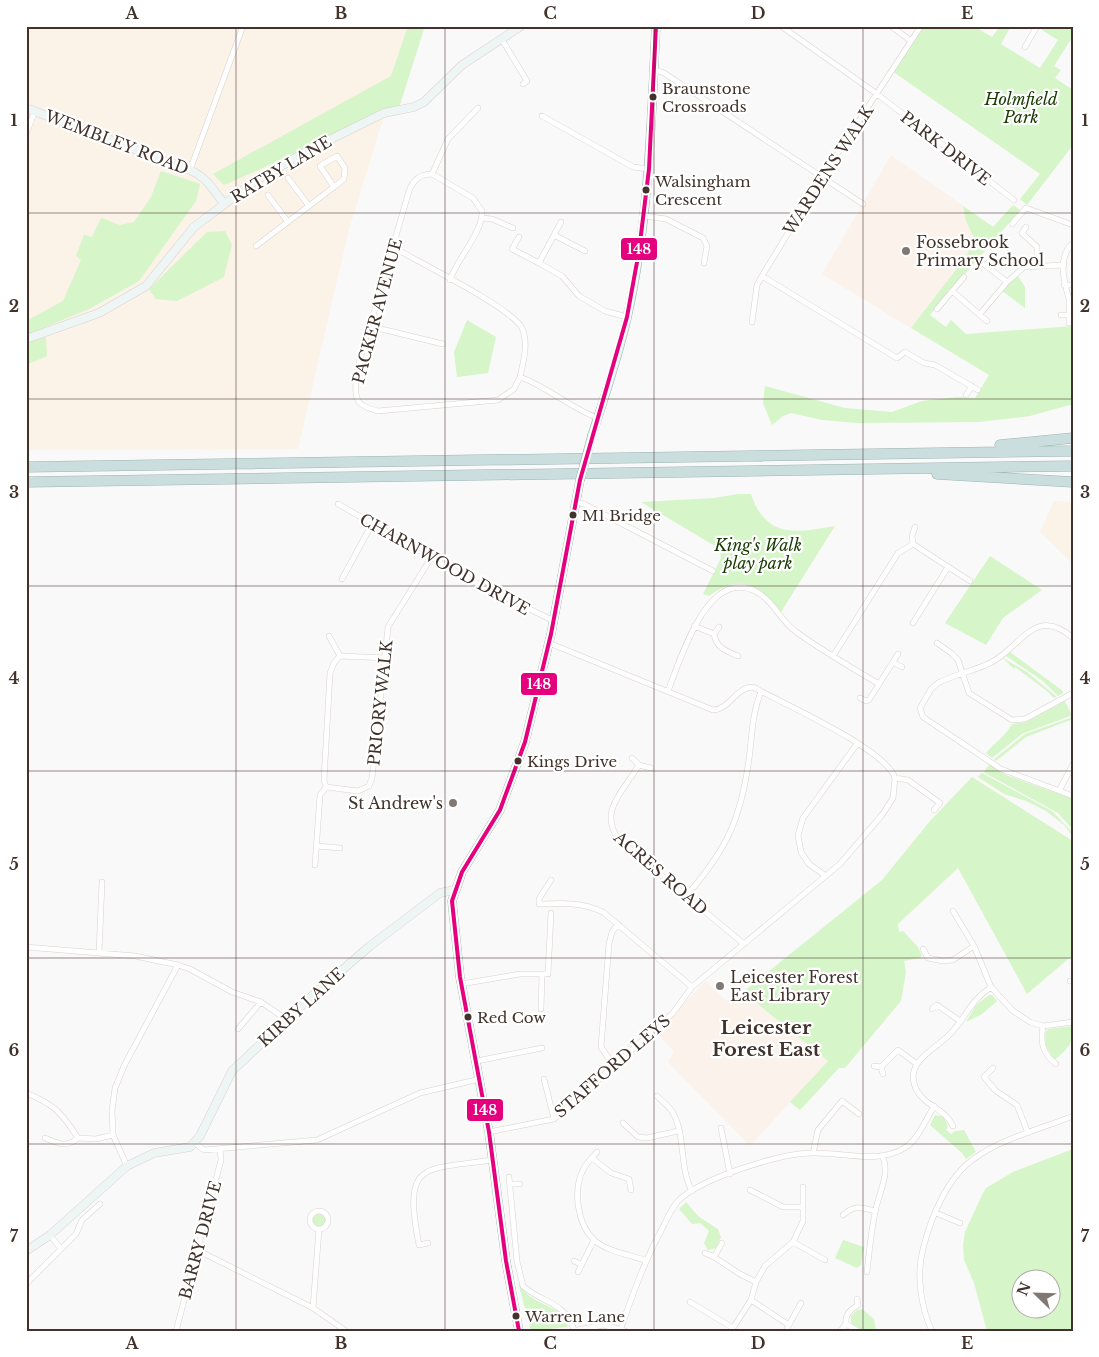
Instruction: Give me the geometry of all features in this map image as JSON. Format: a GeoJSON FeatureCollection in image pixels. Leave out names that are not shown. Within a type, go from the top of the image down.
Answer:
{"type":"FeatureCollection","features":[{"type":"Feature","properties":{"kind":"highway"},"geometry":{"type":"LineString","coordinates":[[947,452],[1073,438]]}},
{"type":"Feature","properties":{"kind":"highway"},"geometry":{"type":"LineString","coordinates":[[26,467],[1073,450]]}},
{"type":"Feature","properties":{"kind":"highway"},"geometry":{"type":"LineString","coordinates":[[26,482],[1073,466]]}},
{"type":"Feature","properties":{"kind":"highway"},"geometry":{"type":"LineString","coordinates":[[876,469],[1073,482]]}},
{"type":"Feature","properties":{"kind":"main road"},"geometry":{"type":"LineString","coordinates":[[520,1331],[506,1262],[489,1132],[477,1061],[461,984],[452,913],[454,890],[462,872],[489,830],[508,789],[534,709],[554,621],[576,499],[592,435],[627,317],[644,216],[649,169],[656,26]]}},
{"type":"Feature","properties":{"kind":"street"},"geometry":{"type":"LineString","coordinates":[[190,170],[243,26]]}},
{"type":"Feature","properties":{"kind":"street","name":"RATBY LANE"},"geometry":{"type":"LineString","coordinates":[[26,339],[99,312],[146,286],[194,227],[255,181],[311,149],[384,113],[414,107],[424,102],[462,65],[521,26]]}},
{"type":"Feature","properties":{"kind":"street","name":"PARK DRIVE"},"geometry":{"type":"LineString","coordinates":[[781,26],[877,94],[1014,200]]}},
{"type":"Feature","properties":{"kind":"street"},"geometry":{"type":"LineString","coordinates":[[891,26],[911,41]]}},
{"type":"Feature","properties":{"kind":"street","name":"WARDENS WALK"},"geometry":{"type":"LineString","coordinates":[[752,322],[757,285],[762,276],[822,176],[921,26]]}},
{"type":"Feature","properties":{"kind":"street"},"geometry":{"type":"LineString","coordinates":[[1025,47],[1037,26]]}},
{"type":"Feature","properties":{"kind":"street"},"geometry":{"type":"LineString","coordinates":[[502,38],[527,81],[523,84]]}},
{"type":"Feature","properties":{"kind":"street"},"geometry":{"type":"LineString","coordinates":[[653,69],[664,73],[863,204]]}},
{"type":"Feature","properties":{"kind":"street","name":"WEMBLEY ROAD"},"geometry":{"type":"LineString","coordinates":[[26,108],[190,170],[202,176],[212,185],[224,204]]}},
{"type":"Feature","properties":{"kind":"street"},"geometry":{"type":"LineString","coordinates":[[450,280],[455,265],[483,218],[480,206],[473,198],[432,174],[441,149],[448,139],[478,108]]}},
{"type":"Feature","properties":{"kind":"street"},"geometry":{"type":"LineString","coordinates":[[26,134],[35,111]]}},
{"type":"Feature","properties":{"kind":"street"},"geometry":{"type":"LineString","coordinates":[[542,116],[633,167],[649,169]]}},
{"type":"Feature","properties":{"kind":"street"},"geometry":{"type":"LineString","coordinates":[[256,246],[344,180],[345,168],[337,156],[320,166],[334,187]]}},
{"type":"Feature","properties":{"kind":"street","name":"PACKER AVENUE"},"geometry":{"type":"LineString","coordinates":[[432,174],[419,177],[412,184],[371,322],[373,328],[368,330],[355,384],[357,398],[366,408],[378,411],[498,400],[506,397],[514,390],[520,377]]}},
{"type":"Feature","properties":{"kind":"street"},"geometry":{"type":"LineString","coordinates":[[288,178],[309,206]]}},
{"type":"Feature","properties":{"kind":"street"},"geometry":{"type":"LineString","coordinates":[[268,195],[288,222]]}},
{"type":"Feature","properties":{"kind":"street"},"geometry":{"type":"LineString","coordinates":[[1012,224],[1026,208],[1073,225]]}},
{"type":"Feature","properties":{"kind":"street"},"geometry":{"type":"LineString","coordinates":[[1034,219],[1036,212]]}},
{"type":"Feature","properties":{"kind":"street"},"geometry":{"type":"LineString","coordinates":[[644,216],[666,218],[703,238],[707,246],[704,263]]}},
{"type":"Feature","properties":{"kind":"street"},"geometry":{"type":"LineString","coordinates":[[483,218],[492,219],[513,228]]}},
{"type":"Feature","properties":{"kind":"street"},"geometry":{"type":"LineString","coordinates":[[539,263],[560,222]]}},
{"type":"Feature","properties":{"kind":"street"},"geometry":{"type":"LineString","coordinates":[[1026,228],[1022,233],[1037,247],[1037,265]]}},
{"type":"Feature","properties":{"kind":"street"},"geometry":{"type":"LineString","coordinates":[[554,235],[585,251]]}},
{"type":"Feature","properties":{"kind":"street"},"geometry":{"type":"LineString","coordinates":[[519,237],[512,249],[562,276],[579,296],[601,309],[627,317]]}},
{"type":"Feature","properties":{"kind":"street"},"geometry":{"type":"LineString","coordinates":[[1069,323],[1069,300],[1064,285],[1064,265],[1065,251],[1072,246]]}},
{"type":"Feature","properties":{"kind":"street"},"geometry":{"type":"LineString","coordinates":[[393,248],[496,304],[521,327],[525,347],[520,377],[537,383],[598,418]]}},
{"type":"Feature","properties":{"kind":"street"},"geometry":{"type":"LineString","coordinates":[[986,266],[991,259]]}},
{"type":"Feature","properties":{"kind":"street"},"geometry":{"type":"LineString","coordinates":[[980,261],[1007,282]]}},
{"type":"Feature","properties":{"kind":"street"},"geometry":{"type":"LineString","coordinates":[[980,314],[1007,282],[1024,267],[1064,265]]}},
{"type":"Feature","properties":{"kind":"street"},"geometry":{"type":"LineString","coordinates":[[762,276],[897,358],[900,354],[908,353],[920,361],[935,365],[978,390]]}},
{"type":"Feature","properties":{"kind":"street"},"geometry":{"type":"LineString","coordinates":[[937,309],[964,277]]}},
{"type":"Feature","properties":{"kind":"street"},"geometry":{"type":"LineString","coordinates":[[1064,285],[1073,286]]}},
{"type":"Feature","properties":{"kind":"street"},"geometry":{"type":"LineString","coordinates":[[952,292],[987,321]]}},
{"type":"Feature","properties":{"kind":"street"},"geometry":{"type":"LineString","coordinates":[[1061,315],[1069,315]]}},
{"type":"Feature","properties":{"kind":"street"},"geometry":{"type":"LineString","coordinates":[[373,328],[444,344]]}},
{"type":"Feature","properties":{"kind":"street"},"geometry":{"type":"LineString","coordinates":[[966,395],[972,386]]}},
{"type":"Feature","properties":{"kind":"street"},"geometry":{"type":"LineString","coordinates":[[576,499],[713,571]]}},
{"type":"Feature","properties":{"kind":"street","name":"CHARNWOOD DRIVE"},"geometry":{"type":"LineString","coordinates":[[338,504],[480,585],[554,621]]}},
{"type":"Feature","properties":{"kind":"street"},"geometry":{"type":"LineString","coordinates":[[342,579],[372,524]]}},
{"type":"Feature","properties":{"kind":"street"},"geometry":{"type":"LineString","coordinates":[[912,544],[915,527]]}},
{"type":"Feature","properties":{"kind":"street"},"geometry":{"type":"LineString","coordinates":[[912,544],[970,581]]}},
{"type":"Feature","properties":{"kind":"street"},"geometry":{"type":"LineString","coordinates":[[833,656],[898,553],[912,544]]}},
{"type":"Feature","properties":{"kind":"street","name":"PRIORY WALK"},"geometry":{"type":"LineString","coordinates":[[326,788],[358,791],[369,786],[372,778],[388,627],[431,558]]}},
{"type":"Feature","properties":{"kind":"street"},"geometry":{"type":"LineString","coordinates":[[913,623],[948,567]]}},
{"type":"Feature","properties":{"kind":"street"},"geometry":{"type":"LineString","coordinates":[[668,691],[694,626],[706,608],[716,598],[730,589],[745,588],[760,594],[795,631],[879,684]]}},
{"type":"Feature","properties":{"kind":"street"},"geometry":{"type":"LineString","coordinates":[[694,626],[714,634]]}},
{"type":"Feature","properties":{"kind":"street"},"geometry":{"type":"LineString","coordinates":[[1073,638],[1064,631],[1052,626],[1036,626],[990,663],[943,680],[931,689],[920,708],[923,717],[1001,769],[1073,796]]}},
{"type":"Feature","properties":{"kind":"street"},"geometry":{"type":"LineString","coordinates":[[719,627],[714,634],[715,642],[722,649],[738,656]]}},
{"type":"Feature","properties":{"kind":"street"},"geometry":{"type":"LineString","coordinates":[[329,636],[340,656]]}},
{"type":"Feature","properties":{"kind":"street"},"geometry":{"type":"LineString","coordinates":[[549,643],[713,710],[721,708],[748,687],[761,692],[857,744],[890,768],[895,778],[908,780],[940,803]]}},
{"type":"Feature","properties":{"kind":"street"},"geometry":{"type":"LineString","coordinates":[[937,643],[952,653],[958,660],[966,688],[974,698],[1012,720],[1025,719],[1073,693]]}},
{"type":"Feature","properties":{"kind":"street"},"geometry":{"type":"LineString","coordinates":[[860,698],[866,701],[869,700],[898,654]]}},
{"type":"Feature","properties":{"kind":"street"},"geometry":{"type":"LineString","coordinates":[[340,656],[386,658]]}},
{"type":"Feature","properties":{"kind":"street"},"geometry":{"type":"LineString","coordinates":[[315,864],[320,795],[326,788],[324,780],[330,673],[334,663],[340,656]]}},
{"type":"Feature","properties":{"kind":"street"},"geometry":{"type":"LineString","coordinates":[[893,662],[902,667]]}},
{"type":"Feature","properties":{"kind":"street"},"geometry":{"type":"LineString","coordinates":[[686,896],[715,862],[732,831],[746,785],[756,706],[761,692]]}},
{"type":"Feature","properties":{"kind":"street"},"geometry":{"type":"LineString","coordinates":[[826,876],[809,864],[801,852],[798,835],[803,818],[857,744]]}},
{"type":"Feature","properties":{"kind":"street"},"geometry":{"type":"LineString","coordinates":[[632,758],[639,765],[650,768]]}},
{"type":"Feature","properties":{"kind":"street"},"geometry":{"type":"LineString","coordinates":[[1059,791],[1073,764]]}},
{"type":"Feature","properties":{"kind":"street","name":"ACRES ROAD"},"geometry":{"type":"LineString","coordinates":[[639,765],[610,812],[612,829],[619,840],[744,944]]}},
{"type":"Feature","properties":{"kind":"street","name":"STAFFORD LEYS"},"geometry":{"type":"LineString","coordinates":[[489,1132],[554,1119],[672,1014],[692,987],[840,864],[882,815],[893,798],[895,778]]}},
{"type":"Feature","properties":{"kind":"street"},"geometry":{"type":"LineString","coordinates":[[934,810],[946,797]]}},
{"type":"Feature","properties":{"kind":"street"},"geometry":{"type":"LineString","coordinates":[[317,846],[340,848]]}},
{"type":"Feature","properties":{"kind":"street"},"geometry":{"type":"LineString","coordinates":[[332,848],[333,854]]}},
{"type":"Feature","properties":{"kind":"street"},"geometry":{"type":"LineString","coordinates":[[551,880],[539,899],[540,904],[572,902],[588,904],[603,912],[692,987]]}},
{"type":"Feature","properties":{"kind":"street"},"geometry":{"type":"LineString","coordinates":[[99,953],[102,882]]}},
{"type":"Feature","properties":{"kind":"street","name":"KIRBY LANE"},"geometry":{"type":"LineString","coordinates":[[195,1143],[232,1071],[286,1019],[370,946],[423,904],[440,893],[454,890]]}},
{"type":"Feature","properties":{"kind":"street"},"geometry":{"type":"LineString","coordinates":[[953,911],[974,946],[991,987],[1020,1017],[1042,1026],[1073,1022]]}},
{"type":"Feature","properties":{"kind":"street"},"geometry":{"type":"LineString","coordinates":[[461,984],[520,974],[548,974],[551,913]]}},
{"type":"Feature","properties":{"kind":"street"},"geometry":{"type":"LineString","coordinates":[[614,1066],[601,1047],[609,944],[612,932],[618,924]]}},
{"type":"Feature","properties":{"kind":"street"},"geometry":{"type":"LineString","coordinates":[[923,949],[928,958],[948,961],[974,946]]}},
{"type":"Feature","properties":{"kind":"street"},"geometry":{"type":"LineString","coordinates":[[26,947],[134,956],[178,964],[232,992],[261,1002],[286,1019]]}},
{"type":"Feature","properties":{"kind":"street"},"geometry":{"type":"LineString","coordinates":[[127,1166],[113,1135],[112,1111],[115,1088],[125,1064],[178,964]]}},
{"type":"Feature","properties":{"kind":"street"},"geometry":{"type":"LineString","coordinates":[[541,1009],[542,974]]}},
{"type":"Feature","properties":{"kind":"street"},"geometry":{"type":"LineString","coordinates":[[953,1126],[947,1115],[923,1099],[916,1088],[913,1076],[917,1064],[930,1049],[952,1033],[973,1001],[991,987]]}},
{"type":"Feature","properties":{"kind":"street"},"geometry":{"type":"LineString","coordinates":[[238,1029],[261,1002]]}},
{"type":"Feature","properties":{"kind":"street"},"geometry":{"type":"LineString","coordinates":[[935,1004],[960,1022]]}},
{"type":"Feature","properties":{"kind":"street"},"geometry":{"type":"LineString","coordinates":[[1042,1026],[1041,1034],[1044,1052],[1056,1064]]}},
{"type":"Feature","properties":{"kind":"street"},"geometry":{"type":"LineString","coordinates":[[892,1044],[917,1064]]}},
{"type":"Feature","properties":{"kind":"street"},"geometry":{"type":"LineString","coordinates":[[477,1061],[542,1048]]}},
{"type":"Feature","properties":{"kind":"street"},"geometry":{"type":"LineString","coordinates":[[881,1067],[898,1050]]}},
{"type":"Feature","properties":{"kind":"street"},"geometry":{"type":"LineString","coordinates":[[874,1066],[881,1067]]}},
{"type":"Feature","properties":{"kind":"street"},"geometry":{"type":"LineString","coordinates":[[881,1067],[883,1074]]}},
{"type":"Feature","properties":{"kind":"street"},"geometry":{"type":"LineString","coordinates":[[993,1068],[984,1077],[996,1091],[1017,1105],[1028,1133]]}},
{"type":"Feature","properties":{"kind":"street"},"geometry":{"type":"LineString","coordinates":[[26,1251],[50,1235],[127,1166],[148,1155],[190,1147],[195,1143],[204,1150],[317,1140],[420,1093],[480,1079]]}},
{"type":"Feature","properties":{"kind":"street"},"geometry":{"type":"LineString","coordinates":[[544,1079],[554,1119]]}},
{"type":"Feature","properties":{"kind":"street"},"geometry":{"type":"LineString","coordinates":[[26,1093],[47,1102],[61,1112],[78,1138]]}},
{"type":"Feature","properties":{"kind":"street"},"geometry":{"type":"LineString","coordinates":[[657,1096],[673,1114],[687,1180],[692,1191]]}},
{"type":"Feature","properties":{"kind":"street"},"geometry":{"type":"LineString","coordinates":[[664,1102],[668,1097]]}},
{"type":"Feature","properties":{"kind":"street"},"geometry":{"type":"LineString","coordinates":[[813,1153],[818,1130],[842,1101],[859,1114]]}},
{"type":"Feature","properties":{"kind":"street"},"geometry":{"type":"LineString","coordinates":[[509,1177],[517,1260],[523,1286],[565,1310],[570,1318],[573,1330],[604,1325],[623,1330],[645,1260],[679,1200],[692,1191],[730,1174],[777,1158],[813,1153],[883,1156],[907,1146],[934,1106]]}},
{"type":"Feature","properties":{"kind":"street"},"geometry":{"type":"LineString","coordinates":[[930,1330],[923,1305],[922,1250],[946,1191],[966,1165],[987,1150],[1073,1116]]}},
{"type":"Feature","properties":{"kind":"street"},"geometry":{"type":"LineString","coordinates":[[623,1123],[638,1137],[647,1138],[678,1131]]}},
{"type":"Feature","properties":{"kind":"street"},"geometry":{"type":"LineString","coordinates":[[721,1128],[730,1174]]}},
{"type":"Feature","properties":{"kind":"street"},"geometry":{"type":"LineString","coordinates":[[45,1138],[60,1145],[70,1144],[78,1138],[96,1139],[113,1135]]}},
{"type":"Feature","properties":{"kind":"street","name":"BARRY DRIVE"},"geometry":{"type":"LineString","coordinates":[[177,1330],[221,1160],[220,1149]]}},
{"type":"Feature","properties":{"kind":"street"},"geometry":{"type":"LineString","coordinates":[[597,1152],[581,1174],[578,1196],[583,1222],[594,1240],[645,1260]]}},
{"type":"Feature","properties":{"kind":"street"},"geometry":{"type":"LineString","coordinates":[[867,1272],[875,1210],[883,1189],[886,1164],[883,1156]]}},
{"type":"Feature","properties":{"kind":"street"},"geometry":{"type":"LineString","coordinates":[[592,1158],[611,1173],[629,1179],[631,1190]]}},
{"type":"Feature","properties":{"kind":"street"},"geometry":{"type":"LineString","coordinates":[[428,1243],[419,1245],[417,1235],[413,1192],[420,1176],[435,1168],[493,1160]]}},
{"type":"Feature","properties":{"kind":"street"},"geometry":{"type":"LineString","coordinates":[[510,1184],[520,1184]]}},
{"type":"Feature","properties":{"kind":"street"},"geometry":{"type":"LineString","coordinates":[[690,1302],[732,1329],[750,1300],[756,1282],[765,1266],[793,1242],[803,1221],[803,1187]]}},
{"type":"Feature","properties":{"kind":"street"},"geometry":{"type":"LineString","coordinates":[[750,1190],[783,1207],[802,1207]]}},
{"type":"Feature","properties":{"kind":"street"},"geometry":{"type":"LineString","coordinates":[[26,1284],[76,1234],[82,1220],[100,1204]]}},
{"type":"Feature","properties":{"kind":"street"},"geometry":{"type":"LineString","coordinates":[[843,1215],[851,1207],[859,1206],[875,1210]]}},
{"type":"Feature","properties":{"kind":"street"},"geometry":{"type":"LineString","coordinates":[[936,1213],[960,1223]]}},
{"type":"Feature","properties":{"kind":"street"},"geometry":{"type":"LineString","coordinates":[[313,1308],[318,1229]]}},
{"type":"Feature","properties":{"kind":"street"},"geometry":{"type":"LineString","coordinates":[[50,1235],[61,1249]]}},
{"type":"Feature","properties":{"kind":"street"},"geometry":{"type":"LineString","coordinates":[[578,1272],[594,1240]]}},
{"type":"Feature","properties":{"kind":"street"},"geometry":{"type":"LineString","coordinates":[[793,1242],[825,1260]]}},
{"type":"Feature","properties":{"kind":"street"},"geometry":{"type":"LineString","coordinates":[[714,1257],[722,1243]]}},
{"type":"Feature","properties":{"kind":"street"},"geometry":{"type":"LineString","coordinates":[[197,1250],[313,1308],[346,1331]]}},
{"type":"Feature","properties":{"kind":"street"},"geometry":{"type":"LineString","coordinates":[[705,1253],[756,1282]]}},
{"type":"Feature","properties":{"kind":"street"},"geometry":{"type":"LineString","coordinates":[[574,1261],[582,1265]]}},
{"type":"Feature","properties":{"kind":"street"},"geometry":{"type":"LineString","coordinates":[[840,1331],[846,1324],[846,1318],[850,1310],[858,1305],[857,1299]]}},
{"type":"Feature","properties":{"kind":"street"},"geometry":{"type":"LineString","coordinates":[[750,1300],[789,1325]]}},
{"type":"Feature","properties":{"kind":"street"},"geometry":{"type":"LineString","coordinates":[[786,1331],[802,1304]]}},
{"type":"Feature","properties":{"kind":"street"},"geometry":{"type":"LineString","coordinates":[[846,1324],[858,1331]]}},
{"type":"Feature","properties":{"kind":"shaded area"},"geometry":{"type":"Polygon","coordinates":[[[26,26],[412,26],[349,229],[298,449],[26,450],[26,26]]]}},
{"type":"Feature","properties":{"kind":"shaded area","name":"Fossebrook Primary School"},"geometry":{"type":"Polygon","coordinates":[[[891,155],[995,228],[912,329],[822,274],[891,155]]]}},
{"type":"Feature","properties":{"kind":"shaded area"},"geometry":{"type":"Polygon","coordinates":[[[1054,501],[1073,502],[1073,564],[1040,532],[1054,501]]]}},
{"type":"Feature","properties":{"kind":"shaded area"},"geometry":{"type":"Polygon","coordinates":[[[706,981],[726,1001],[743,992],[828,1061],[750,1146],[668,1062],[674,1052],[656,1032],[706,981]]]}},
{"type":"Feature","properties":{"kind":"green space"},"geometry":{"type":"Polygon","coordinates":[[[408,26],[425,26],[399,108],[224,185],[213,174],[391,76],[408,26]]]}},
{"type":"Feature","properties":{"kind":"green space","name":"Holmfield Park"},"geometry":{"type":"Polygon","coordinates":[[[921,26],[974,26],[992,37],[1000,26],[1011,26],[1001,44],[1040,68],[1058,40],[1039,28],[1040,26],[1073,26],[1073,36],[1054,66],[1061,70],[1055,78],[1073,90],[1073,145],[1027,205],[1020,199],[1040,174],[892,71],[921,26]]]}},
{"type":"Feature","properties":{"kind":"green space"},"geometry":{"type":"Polygon","coordinates":[[[161,171],[200,184],[196,201],[139,281],[89,309],[45,327],[47,356],[26,365],[26,321],[63,301],[81,260],[76,256],[84,235],[92,237],[101,218],[120,225],[134,222],[151,197],[161,171]]]}},
{"type":"Feature","properties":{"kind":"green space"},"geometry":{"type":"Polygon","coordinates":[[[1013,205],[1020,210],[930,315],[946,327],[951,320],[966,334],[1073,326],[1073,404],[1030,416],[979,422],[857,423],[822,420],[791,413],[783,416],[772,425],[763,403],[765,386],[845,408],[892,412],[922,401],[957,397],[975,398],[989,375],[911,328],[965,258],[975,240],[966,221],[963,206],[993,227],[1013,205]]]}},
{"type":"Feature","properties":{"kind":"green space"},"geometry":{"type":"Polygon","coordinates":[[[225,231],[232,245],[224,277],[177,301],[156,299],[149,289],[207,232],[225,231]]]}},
{"type":"Feature","properties":{"kind":"green space"},"geometry":{"type":"Polygon","coordinates":[[[1016,273],[1025,287],[1025,308],[1001,290],[1016,273]]]}},
{"type":"Feature","properties":{"kind":"green space"},"geometry":{"type":"Polygon","coordinates":[[[467,320],[496,337],[488,373],[457,377],[454,352],[467,320]]]}},
{"type":"Feature","properties":{"kind":"green space","name":"King's Walk play park"},"geometry":{"type":"Polygon","coordinates":[[[751,494],[757,509],[765,519],[774,526],[784,530],[808,530],[835,526],[781,612],[765,595],[749,585],[731,585],[709,596],[703,594],[721,558],[720,549],[641,502],[714,498],[751,494]]]}},
{"type":"Feature","properties":{"kind":"green space"},"geometry":{"type":"Polygon","coordinates":[[[990,556],[1042,590],[1003,618],[986,645],[945,623],[990,556]]]}},
{"type":"Feature","properties":{"kind":"green space"},"geometry":{"type":"Polygon","coordinates":[[[1010,652],[1063,691],[1063,693],[1058,696],[1043,681],[1006,656],[1010,652]]]}},
{"type":"Feature","properties":{"kind":"green space"},"geometry":{"type":"Polygon","coordinates":[[[1003,658],[1027,672],[1057,697],[1054,698],[1015,667],[1014,669],[1003,658]]]}},
{"type":"Feature","properties":{"kind":"green space"},"geometry":{"type":"Polygon","coordinates":[[[1065,701],[1071,714],[1070,716],[1022,734],[992,758],[986,753],[1012,724],[1026,722],[1065,701]]]}},
{"type":"Feature","properties":{"kind":"green space"},"geometry":{"type":"Polygon","coordinates":[[[1073,717],[1073,719],[1026,737],[996,761],[994,759],[1025,734],[1073,717]]]}},
{"type":"Feature","properties":{"kind":"green space"},"geometry":{"type":"Polygon","coordinates":[[[990,764],[1006,775],[1073,799],[1073,830],[1058,813],[985,773],[984,771],[990,764]]]}},
{"type":"Feature","properties":{"kind":"green space"},"geometry":{"type":"Polygon","coordinates":[[[982,773],[1052,811],[1073,833],[1073,837],[1064,825],[1046,811],[1026,801],[1004,794],[978,777],[982,773]]]}},
{"type":"Feature","properties":{"kind":"green space"},"geometry":{"type":"Polygon","coordinates":[[[972,777],[1073,841],[1073,955],[1027,994],[958,868],[898,924],[899,932],[903,931],[918,947],[922,956],[904,961],[906,972],[901,1001],[845,1068],[839,1068],[800,1110],[790,1102],[828,1061],[743,992],[882,880],[930,821],[972,777]]]}},
{"type":"Feature","properties":{"kind":"green space"},"geometry":{"type":"Polygon","coordinates":[[[989,995],[992,995],[997,1001],[982,1014],[966,1022],[976,1005],[989,995]]]}},
{"type":"Feature","properties":{"kind":"green space"},"geometry":{"type":"Polygon","coordinates":[[[1073,1026],[1069,1046],[1054,1060],[1046,1046],[1045,1033],[1048,1029],[1073,1026]]]}},
{"type":"Feature","properties":{"kind":"green space"},"geometry":{"type":"Polygon","coordinates":[[[935,1115],[944,1117],[948,1126],[946,1130],[951,1134],[955,1131],[964,1130],[976,1152],[966,1159],[962,1153],[930,1125],[935,1115]]]}},
{"type":"Feature","properties":{"kind":"green space"},"geometry":{"type":"Polygon","coordinates":[[[1073,1149],[1073,1331],[987,1331],[974,1283],[964,1260],[963,1245],[965,1232],[986,1188],[1013,1172],[1073,1149]]]}},
{"type":"Feature","properties":{"kind":"green space"},"geometry":{"type":"Polygon","coordinates":[[[686,1202],[699,1217],[718,1229],[721,1237],[716,1248],[708,1250],[704,1243],[709,1231],[700,1223],[692,1224],[679,1209],[686,1202]]]}},
{"type":"Feature","properties":{"kind":"green space"},"geometry":{"type":"Polygon","coordinates":[[[316,1213],[322,1213],[326,1220],[322,1227],[316,1227],[312,1223],[312,1217],[316,1213]]]}},
{"type":"Feature","properties":{"kind":"green space"},"geometry":{"type":"Polygon","coordinates":[[[843,1240],[864,1247],[861,1265],[857,1268],[835,1258],[843,1240]]]}},
{"type":"Feature","properties":{"kind":"green space"},"geometry":{"type":"Polygon","coordinates":[[[518,1282],[528,1295],[568,1319],[567,1327],[531,1331],[518,1282]]]}},
{"type":"Feature","properties":{"kind":"green space"},"geometry":{"type":"Polygon","coordinates":[[[862,1309],[874,1319],[876,1331],[862,1331],[851,1323],[851,1316],[857,1310],[862,1309]]]}},
{"type":"Feature","properties":{"kind":"transit line","name":"148"},"geometry":{"type":"LineString","coordinates":[[519,1331],[506,1261],[489,1132],[460,977],[452,901],[462,872],[500,810],[525,742],[551,634],[580,480],[627,317],[639,251],[649,169],[656,26]]}},
{"type":"Feature","properties":{"kind":"place","name":"Braunstone Crossroads"},"geometry":{"type":"Point","coordinates":[653,97]}},
{"type":"Feature","properties":{"kind":"place","name":"Walsingham Crescent"},"geometry":{"type":"Point","coordinates":[646,190]}},
{"type":"Feature","properties":{"kind":"place","name":"Fossebrook Primary School"},"geometry":{"type":"Point","coordinates":[906,251]}},
{"type":"Feature","properties":{"kind":"place","name":"M1 Bridge"},"geometry":{"type":"Point","coordinates":[573,515]}},
{"type":"Feature","properties":{"kind":"place","name":"Kings Drive"},"geometry":{"type":"Point","coordinates":[518,761]}},
{"type":"Feature","properties":{"kind":"place","name":"St Andrew's"},"geometry":{"type":"Point","coordinates":[453,803]}},
{"type":"Feature","properties":{"kind":"place","name":"Leicester Forest East Library"},"geometry":{"type":"Point","coordinates":[720,986]}},
{"type":"Feature","properties":{"kind":"place","name":"Red Cow"},"geometry":{"type":"Point","coordinates":[468,1017]}},
{"type":"Feature","properties":{"kind":"place","name":"Warren Lane"},"geometry":{"type":"Point","coordinates":[516,1316]}},
{"type":"Feature","properties":{"kind":"district","name":"Leicester Forest East"},"geometry":{"type":"Point","coordinates":[766,1038]}}]}
